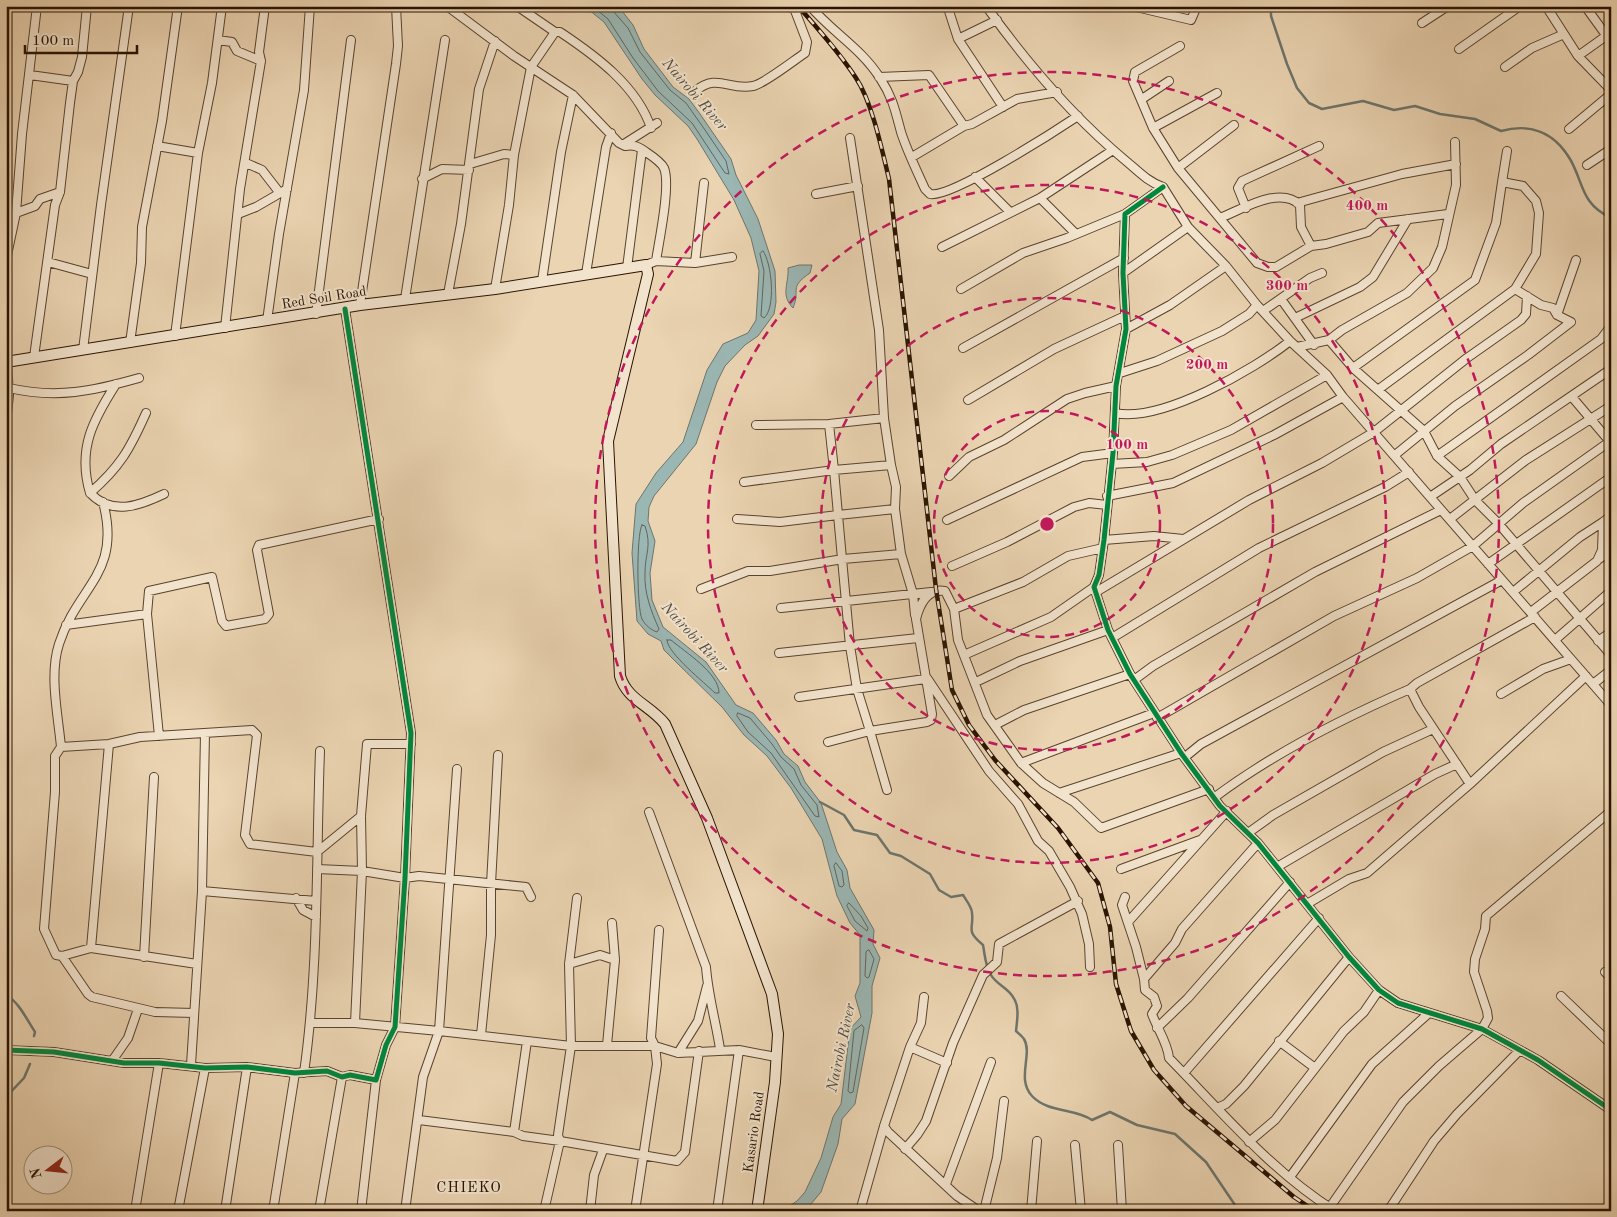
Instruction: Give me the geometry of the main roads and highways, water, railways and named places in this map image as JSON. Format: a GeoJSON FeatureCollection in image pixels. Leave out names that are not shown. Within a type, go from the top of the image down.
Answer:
{"type":"FeatureCollection","features":[{"type":"Feature","properties":{"kind":"water"},"geometry":{"type":"Polygon","coordinates":[[[584,6],[614,6],[622,11],[633,25],[644,49],[673,87],[689,99],[700,114],[731,159],[736,175],[758,219],[775,271],[776,302],[774,314],[758,336],[745,345],[725,366],[717,382],[696,444],[654,496],[649,507],[648,521],[655,541],[650,573],[652,600],[663,627],[706,662],[736,705],[753,713],[776,740],[784,754],[798,766],[805,782],[821,803],[837,852],[847,870],[850,888],[874,930],[873,944],[880,958],[872,986],[872,1013],[855,1104],[842,1119],[838,1144],[821,1192],[805,1211],[782,1211],[797,1201],[805,1192],[821,1158],[833,1117],[841,1104],[850,1029],[861,1017],[855,996],[860,983],[860,935],[850,923],[837,896],[822,839],[791,788],[767,756],[744,735],[722,707],[664,650],[661,641],[648,634],[637,621],[632,553],[636,504],[656,473],[683,442],[707,370],[723,344],[748,333],[756,320],[759,271],[751,238],[734,200],[697,139],[688,126],[655,95],[642,79],[604,22],[584,6]]]}},
{"type":"Feature","properties":{"kind":"water"},"geometry":{"type":"Polygon","coordinates":[[[799,265],[812,265],[810,273],[797,286],[793,308],[786,294],[788,268],[799,265]]]}},
{"type":"Feature","properties":{"kind":"waterway"},"geometry":{"type":"LineString","coordinates":[[1271,6],[1271,16],[1287,64],[1297,88],[1309,103],[1322,109],[1363,101],[1394,110],[1415,106],[1440,114],[1475,119],[1501,131],[1522,128],[1540,132],[1549,136],[1564,150],[1575,168],[1588,199],[1593,206],[1611,218]]}},
{"type":"Feature","properties":{"kind":"waterway"},"geometry":{"type":"LineString","coordinates":[[820,802],[844,815],[854,830],[877,835],[890,853],[901,856],[930,874],[939,890],[951,897],[963,895],[972,911],[972,933],[983,945],[989,972],[1011,994],[1017,1005],[1016,1031],[1024,1039],[1026,1045],[1025,1082],[1032,1096],[1046,1105],[1085,1116],[1092,1120],[1110,1112],[1137,1125],[1175,1134],[1206,1162],[1239,1211]]}},
{"type":"Feature","properties":{"kind":"waterway"},"geometry":{"type":"LineString","coordinates":[[6,995],[15,1002],[22,1012],[35,1032],[34,1036]]}},
{"type":"Feature","properties":{"kind":"waterway"},"geometry":{"type":"LineString","coordinates":[[6,1097],[24,1078],[30,1064]]}},
{"type":"Feature","properties":{"kind":"railway"},"geometry":{"type":"LineString","coordinates":[[798,6],[843,59],[862,88],[876,127],[889,179],[936,589],[952,690],[969,725],[995,760],[1058,828],[1098,883],[1110,927],[1116,984],[1131,1031],[1154,1070],[1186,1106],[1294,1197],[1315,1211]]}},
{"type":"Feature","properties":{"kind":"district","name":"CHIEKO"},"geometry":{"type":"Point","coordinates":[469,1188]}},
{"type":"Feature","properties":{"kind":"water label","name":"Nairobi River"},"geometry":{"type":"Point","coordinates":[694,95]}},
{"type":"Feature","properties":{"kind":"water label","name":"Nairobi River"},"geometry":{"type":"Point","coordinates":[694,638]}},
{"type":"Feature","properties":{"kind":"water label","name":"Nairobi River"},"geometry":{"type":"Point","coordinates":[842,1048]}}]}
